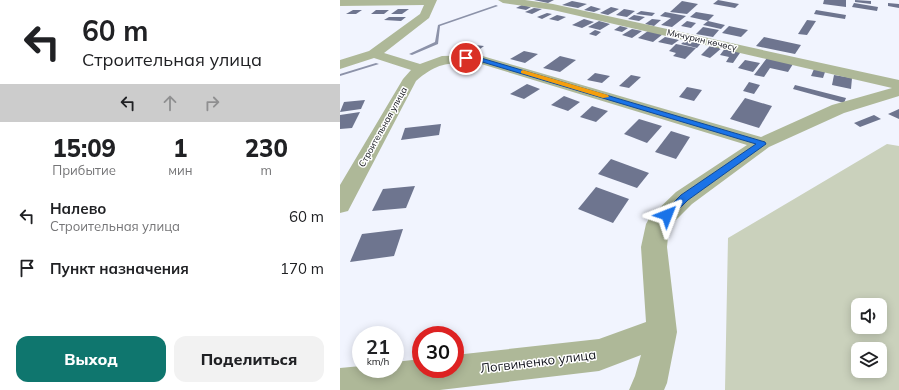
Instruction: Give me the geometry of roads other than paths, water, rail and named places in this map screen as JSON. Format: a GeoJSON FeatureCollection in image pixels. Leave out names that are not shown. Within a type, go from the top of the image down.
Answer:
{"type":"FeatureCollection","features":[{"type":"Feature","properties":{"kind":"street","name":"Мичурин көчөсү"},"geometry":{"type":"LineString","coordinates":[[503,0],[553,7],[899,85]]}},
{"type":"Feature","properties":{"kind":"street"},"geometry":{"type":"LineString","coordinates":[[340,3],[431,1],[425,16],[374,54],[340,65]]}},
{"type":"Feature","properties":{"kind":"street"},"geometry":{"type":"LineString","coordinates":[[374,54],[421,69]]}},
{"type":"Feature","properties":{"kind":"street","name":"Строительная улица"},"geometry":{"type":"LineString","coordinates":[[340,205],[410,79],[433,61],[446,59],[479,59],[762,144]]}},
{"type":"Feature","properties":{"kind":"street"},"geometry":{"type":"LineString","coordinates":[[646,390],[650,382],[662,332],[654,247],[658,224],[684,198],[762,144],[838,109],[899,92]]}},
{"type":"Feature","properties":{"kind":"street","name":"Логвиненко улица"},"geometry":{"type":"LineString","coordinates":[[340,385],[599,355],[662,332]]}},
{"type":"Feature","properties":{"kind":"waterway"},"geometry":{"type":"LineString","coordinates":[[411,54],[437,43],[439,26],[497,6]]}},
{"type":"Feature","properties":{"kind":"waterway"},"geometry":{"type":"LineString","coordinates":[[340,75],[377,64]]}}]}
